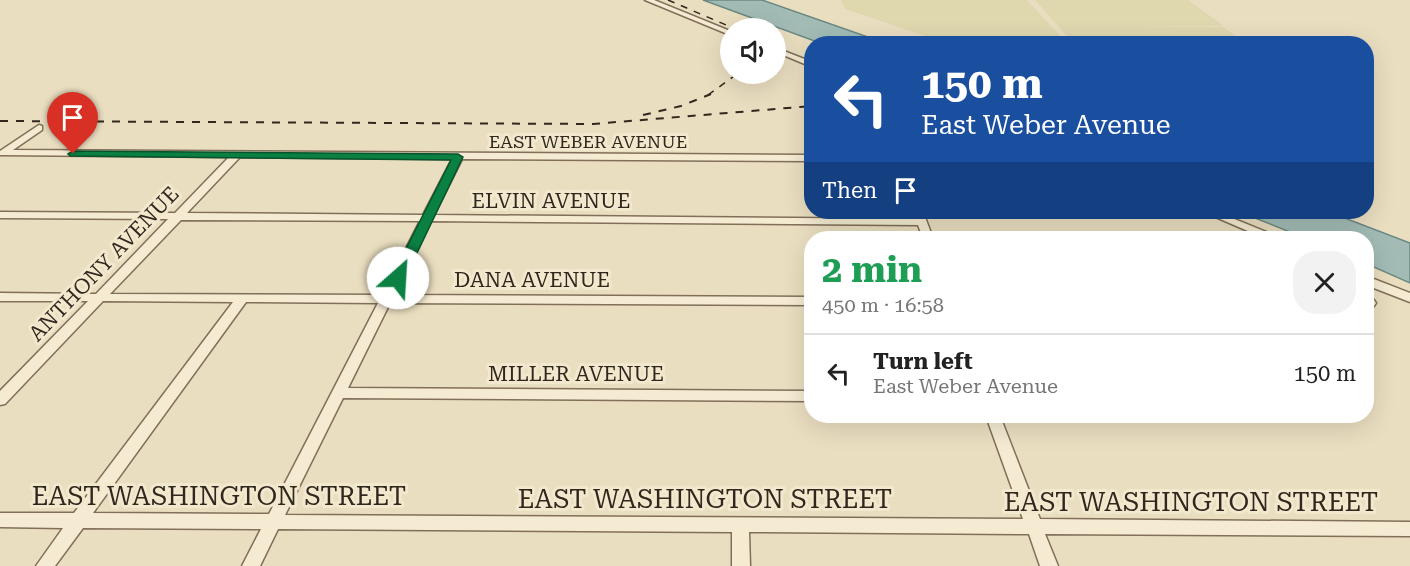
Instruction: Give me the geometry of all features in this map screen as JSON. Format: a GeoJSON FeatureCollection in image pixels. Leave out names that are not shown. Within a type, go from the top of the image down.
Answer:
{"type":"FeatureCollection","features":[{"type":"Feature","properties":{"kind":"street"},"geometry":{"type":"LineString","coordinates":[[648,0],[720,29]]}},
{"type":"Feature","properties":{"kind":"street"},"geometry":{"type":"LineString","coordinates":[[786,54],[804,62]]}},
{"type":"Feature","properties":{"kind":"street"},"geometry":{"type":"LineString","coordinates":[[2,154],[39,128]]}},
{"type":"Feature","properties":{"kind":"street","name":"EAST WEBER AVENUE"},"geometry":{"type":"LineString","coordinates":[[2,154],[804,158]]}},
{"type":"Feature","properties":{"kind":"street","name":"ANTHONY AVENUE"},"geometry":{"type":"LineString","coordinates":[[0,400],[236,156]]}},
{"type":"Feature","properties":{"kind":"street"},"geometry":{"type":"LineString","coordinates":[[251,566],[458,157]]}},
{"type":"Feature","properties":{"kind":"street","name":"ELVIN AVENUE"},"geometry":{"type":"LineString","coordinates":[[0,215],[426,220],[804,218]]}},
{"type":"Feature","properties":{"kind":"street"},"geometry":{"type":"LineString","coordinates":[[1226,219],[1255,231]]}},
{"type":"Feature","properties":{"kind":"street"},"geometry":{"type":"LineString","coordinates":[[1374,282],[1410,298]]}},
{"type":"Feature","properties":{"kind":"street","name":"DANA AVENUE"},"geometry":{"type":"LineString","coordinates":[[0,297],[804,301]]}},
{"type":"Feature","properties":{"kind":"street"},"geometry":{"type":"LineString","coordinates":[[45,566],[242,298]]}},
{"type":"Feature","properties":{"kind":"street","name":"MILLER AVENUE"},"geometry":{"type":"LineString","coordinates":[[339,393],[804,396]]}},
{"type":"Feature","properties":{"kind":"street"},"geometry":{"type":"LineString","coordinates":[[996,423],[1049,566]]}},
{"type":"Feature","properties":{"kind":"street","name":"EAST WASHINGTON STREET"},"geometry":{"type":"LineString","coordinates":[[0,520],[1410,529]]}},
{"type":"Feature","properties":{"kind":"street"},"geometry":{"type":"LineString","coordinates":[[740,525],[741,566]]}},
{"type":"Feature","properties":{"kind":"shaded area"},"geometry":{"type":"Polygon","coordinates":[[[841,0],[1027,0],[1060,36],[925,36],[845,9],[841,0]]]}},
{"type":"Feature","properties":{"kind":"shaded area"},"geometry":{"type":"Polygon","coordinates":[[[1035,0],[1188,0],[1224,26],[1111,26],[1223,27],[1235,36],[1067,36],[1035,0]]]}},
{"type":"Feature","properties":{"kind":"water"},"geometry":{"type":"Polygon","coordinates":[[[703,0],[762,0],[865,36],[804,36],[786,31],[786,18],[752,18],[703,0]]]}},
{"type":"Feature","properties":{"kind":"water"},"geometry":{"type":"Polygon","coordinates":[[[1258,219],[1347,219],[1410,243],[1410,283],[1374,267],[1374,231],[1288,231],[1258,219]]]}},
{"type":"Feature","properties":{"kind":"railway"},"geometry":{"type":"LineString","coordinates":[[668,0],[720,22]]}},
{"type":"Feature","properties":{"kind":"railway"},"geometry":{"type":"LineString","coordinates":[[708,95],[723,84]]}},
{"type":"Feature","properties":{"kind":"railway"},"geometry":{"type":"LineString","coordinates":[[643,115],[681,106],[711,94]]}},
{"type":"Feature","properties":{"kind":"railway"},"geometry":{"type":"LineString","coordinates":[[0,121],[593,124],[804,107]]}},
{"type":"Feature","properties":{"kind":"route"},"geometry":{"type":"LineString","coordinates":[[73,154],[458,157],[398,278]]}}]}
